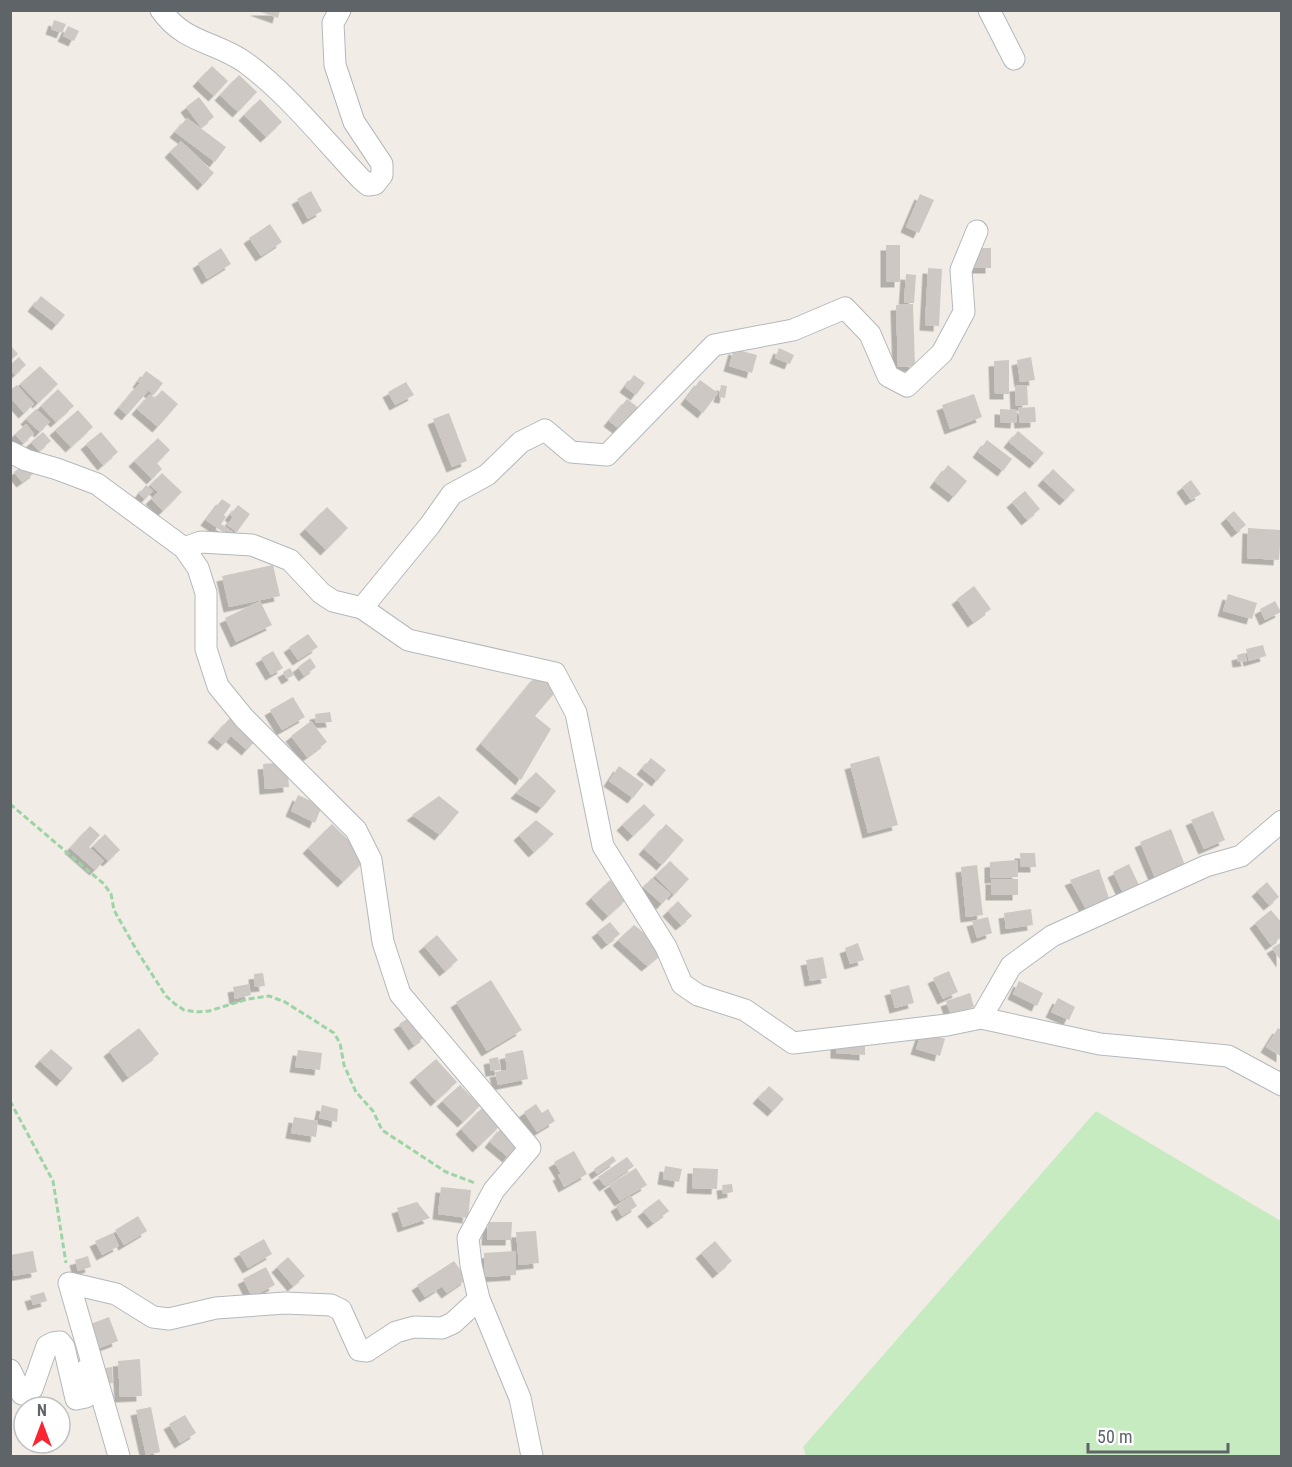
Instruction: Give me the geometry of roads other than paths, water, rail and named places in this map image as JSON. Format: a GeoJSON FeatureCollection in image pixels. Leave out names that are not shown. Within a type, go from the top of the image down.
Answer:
{"type":"FeatureCollection","features":[{"type":"Feature","properties":{"kind":"street"},"geometry":{"type":"LineString","coordinates":[[161,10],[168,21],[183,33],[200,42],[222,49],[246,63],[284,97],[361,179],[368,184],[375,184],[382,175],[382,164],[354,122],[335,65],[333,23],[340,10]]}},
{"type":"Feature","properties":{"kind":"street"},"geometry":{"type":"LineString","coordinates":[[989,10],[1014,59]]}},
{"type":"Feature","properties":{"kind":"street"},"geometry":{"type":"LineString","coordinates":[[363,608],[452,494],[488,475],[520,442],[545,430],[571,452],[607,455],[714,345],[793,330],[845,308],[870,334],[888,376],[907,387],[942,353],[964,312],[961,270],[977,231]]}},
{"type":"Feature","properties":{"kind":"street"},"geometry":{"type":"LineString","coordinates":[[10,452],[26,460],[97,484],[184,548],[198,568],[206,593],[206,649],[218,686],[244,718],[356,830],[371,860],[383,942],[400,994],[530,1148],[494,1190],[468,1238],[471,1265],[479,1299],[520,1398],[532,1456]]}},
{"type":"Feature","properties":{"kind":"street"},"geometry":{"type":"LineString","coordinates":[[184,548],[201,542],[252,545],[290,560],[321,593],[333,601],[363,608],[408,640],[555,673],[576,713],[603,846],[666,946],[682,984],[698,994],[745,1010],[793,1043],[947,1025],[981,1018],[1100,1044],[1228,1056],[1281,1086]]}},
{"type":"Feature","properties":{"kind":"street"},"geometry":{"type":"LineString","coordinates":[[981,1018],[1011,966],[1052,936],[1206,866],[1241,856],[1281,821]]}},
{"type":"Feature","properties":{"kind":"street"},"geometry":{"type":"LineString","coordinates":[[119,1456],[69,1283],[116,1294],[153,1317],[169,1319],[216,1308],[285,1303],[331,1305],[341,1310],[359,1350],[367,1351],[396,1332],[414,1328],[442,1328],[453,1323],[479,1299]]}},
{"type":"Feature","properties":{"kind":"street"},"geometry":{"type":"LineString","coordinates":[[10,1370],[22,1394],[27,1394],[32,1389],[47,1346],[60,1342],[64,1347],[76,1399],[86,1398],[88,1384],[86,1341]]}}]}
